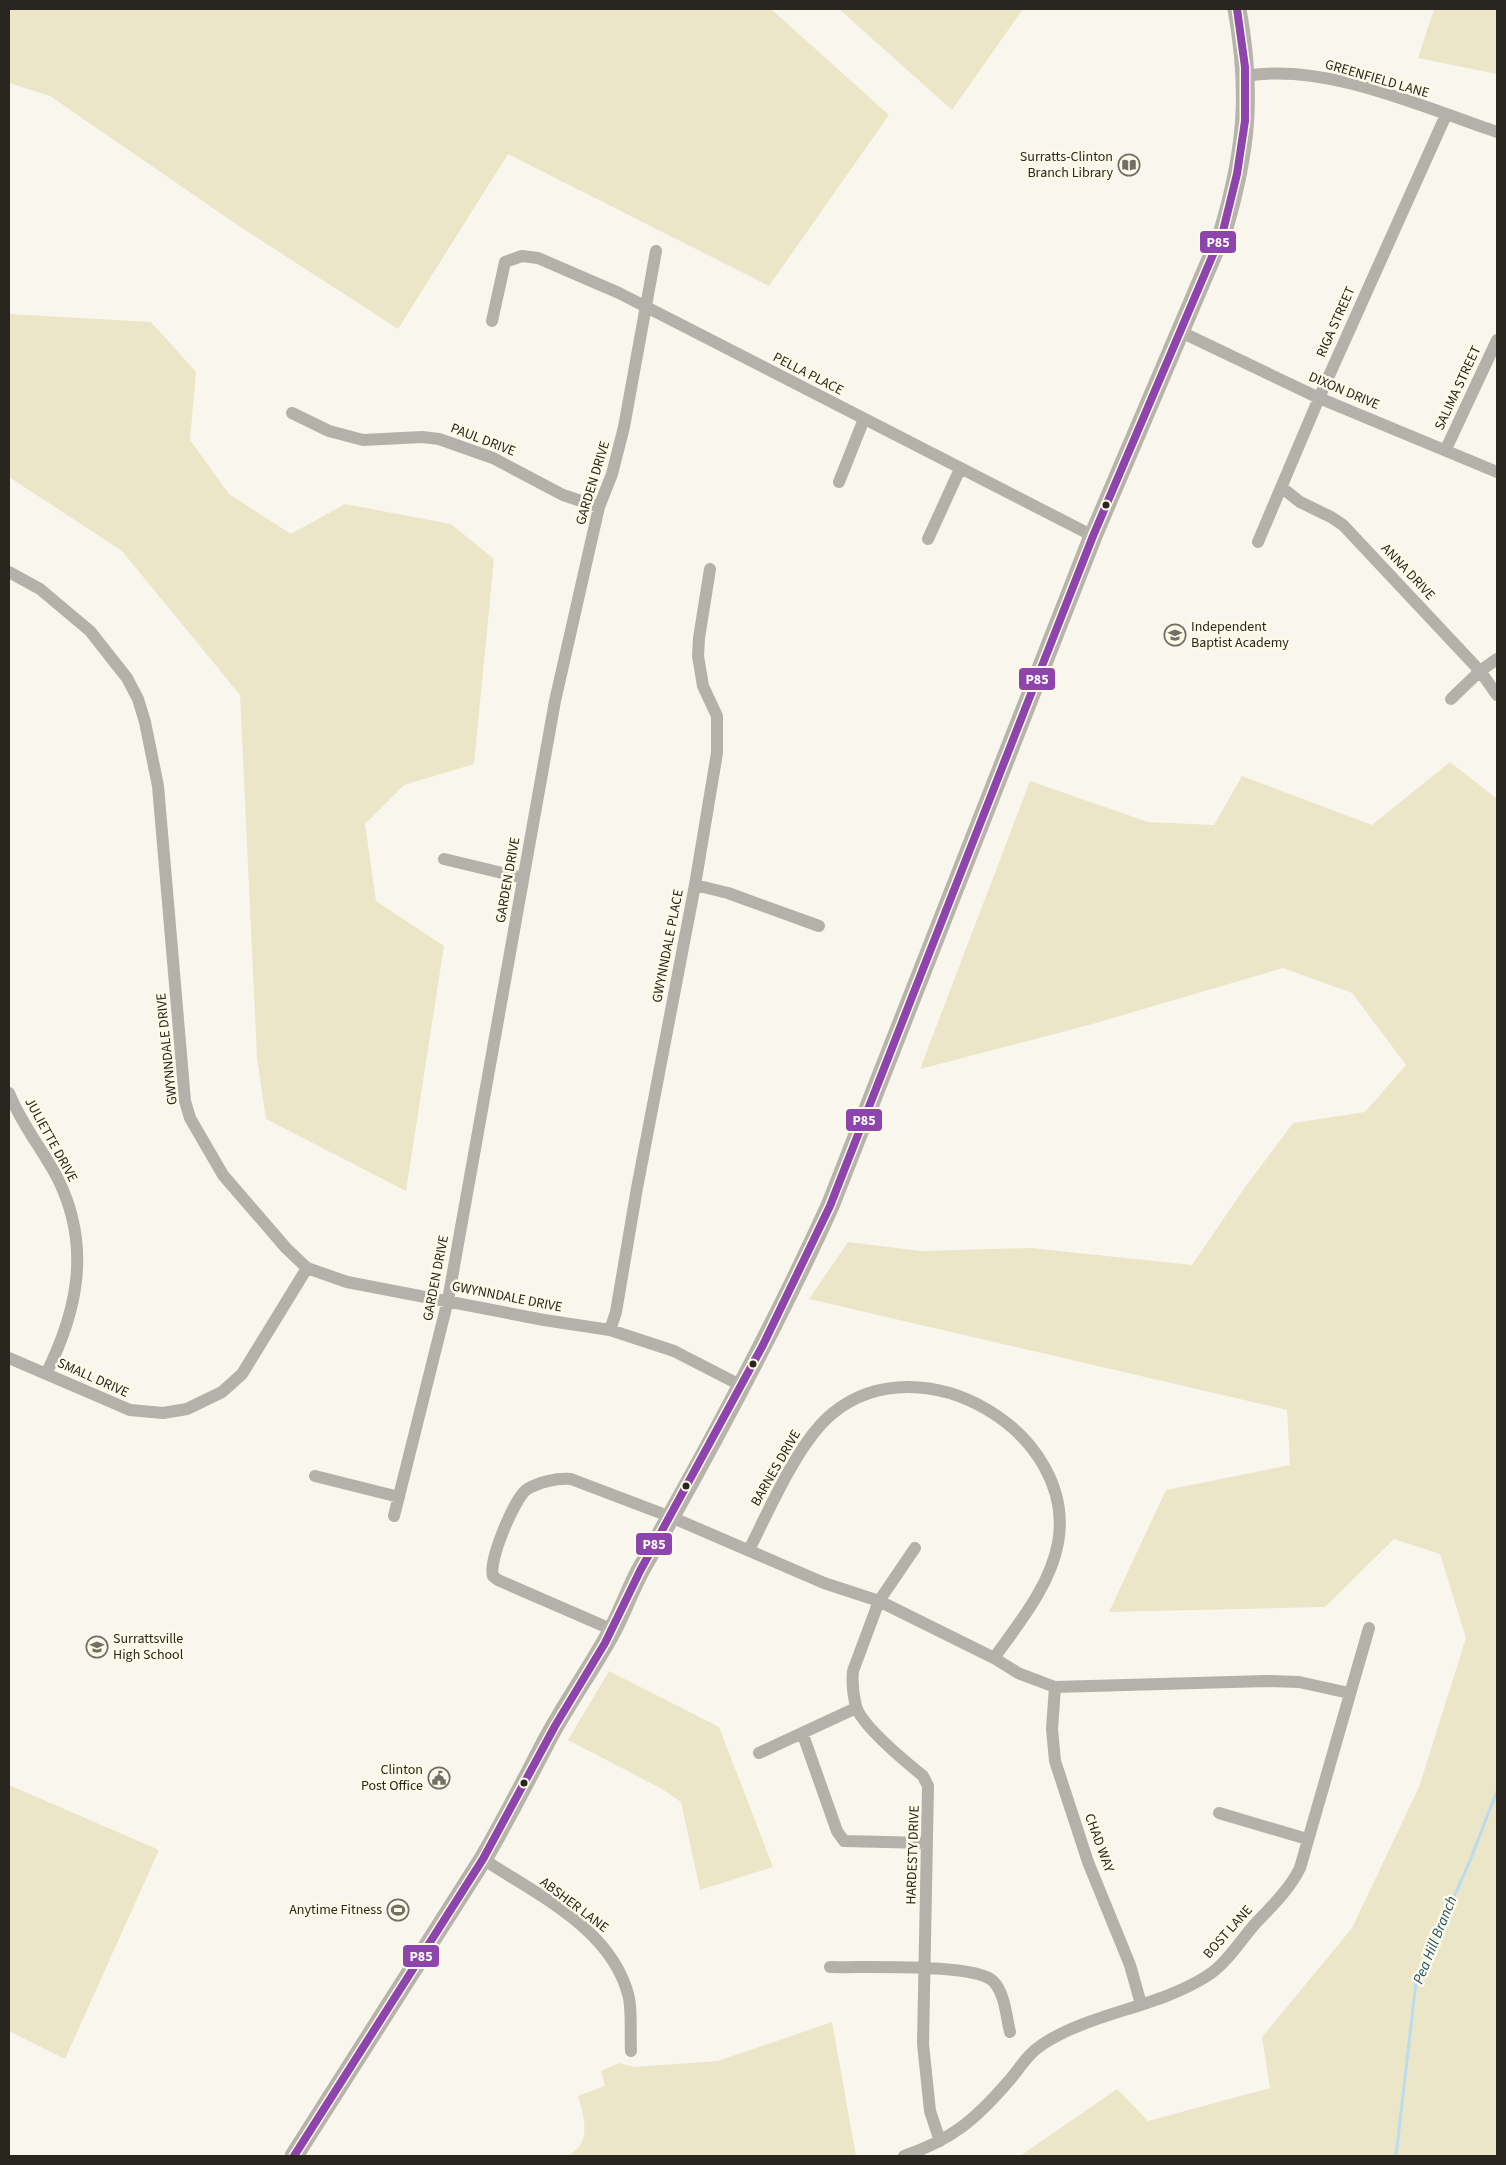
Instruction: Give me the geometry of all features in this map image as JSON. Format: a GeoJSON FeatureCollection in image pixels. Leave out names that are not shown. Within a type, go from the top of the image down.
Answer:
{"type":"FeatureCollection","features":[{"type":"Feature","properties":{"kind":"main road"},"geometry":{"type":"LineString","coordinates":[[294,2156],[483,1860],[548,1740],[613,1630],[639,1573],[672,1517],[742,1386],[794,1284],[830,1206],[1093,536],[1223,231],[1237,183],[1245,128],[1246,76],[1237,9]]}},
{"type":"Feature","properties":{"kind":"street","name":"GREENFIELD LANE"},"geometry":{"type":"LineString","coordinates":[[1246,76],[1282,73],[1321,77],[1361,87],[1497,132]]}},
{"type":"Feature","properties":{"kind":"street","name":"RIGA STREET"},"geometry":{"type":"LineString","coordinates":[[1258,542],[1319,398],[1446,115]]}},
{"type":"Feature","properties":{"kind":"street","name":"GARDEN DRIVE"},"geometry":{"type":"LineString","coordinates":[[394,1516],[448,1300],[555,701],[599,507],[619,449],[647,308],[656,251]]}},
{"type":"Feature","properties":{"kind":"street","name":"PELLA PLACE"},"geometry":{"type":"LineString","coordinates":[[492,321],[505,262],[522,256],[538,258],[588,279],[647,308],[960,470],[1093,536]]}},
{"type":"Feature","properties":{"kind":"street","name":"DIXON DRIVE"},"geometry":{"type":"LineString","coordinates":[[1181,332],[1319,398],[1446,449],[1497,472]]}},
{"type":"Feature","properties":{"kind":"street","name":"SALIMA STREET"},"geometry":{"type":"LineString","coordinates":[[1446,449],[1497,340]]}},
{"type":"Feature","properties":{"kind":"street","name":"PAUL DRIVE"},"geometry":{"type":"LineString","coordinates":[[292,413],[346,437],[379,440],[422,437],[458,445],[493,458],[563,495],[599,507]]}},
{"type":"Feature","properties":{"kind":"street"},"geometry":{"type":"LineString","coordinates":[[839,482],[864,419]]}},
{"type":"Feature","properties":{"kind":"street"},"geometry":{"type":"LineString","coordinates":[[928,539],[960,470]]}},
{"type":"Feature","properties":{"kind":"street","name":"ANNA DRIVE"},"geometry":{"type":"LineString","coordinates":[[1281,486],[1300,502],[1343,525],[1480,671],[1497,695]]}},
{"type":"Feature","properties":{"kind":"street","name":"GWYNNDALE PLACE"},"geometry":{"type":"LineString","coordinates":[[610,1330],[616,1312],[637,1188],[711,794],[718,730],[717,716],[703,686],[698,656],[710,569]]}},
{"type":"Feature","properties":{"kind":"street","name":"GWYNNDALE DRIVE"},"geometry":{"type":"LineString","coordinates":[[9,572],[40,589],[90,631],[127,678],[138,699],[145,722],[158,786],[182,1083],[190,1118],[223,1175],[286,1248],[307,1268],[347,1282],[610,1330],[674,1351],[742,1386]]}},
{"type":"Feature","properties":{"kind":"street"},"geometry":{"type":"LineString","coordinates":[[1450,699],[1480,671],[1497,659]]}},
{"type":"Feature","properties":{"kind":"street"},"geometry":{"type":"LineString","coordinates":[[444,859],[523,878]]}},
{"type":"Feature","properties":{"kind":"street"},"geometry":{"type":"LineString","coordinates":[[695,885],[728,893],[819,926]]}},
{"type":"Feature","properties":{"kind":"street","name":"JULIETTE DRIVE"},"geometry":{"type":"LineString","coordinates":[[9,1093],[14,1107],[58,1180],[75,1226],[77,1282],[68,1326],[46,1374]]}},
{"type":"Feature","properties":{"kind":"street","name":"SMALL DRIVE"},"geometry":{"type":"LineString","coordinates":[[9,1358],[130,1410],[163,1413],[198,1405],[222,1392],[242,1374],[307,1268]]}},
{"type":"Feature","properties":{"kind":"street","name":"BARNES DRIVE"},"geometry":{"type":"LineString","coordinates":[[749,1550],[810,1436],[833,1412],[851,1401],[892,1388],[924,1386],[961,1396],[1005,1422],[1031,1446],[1050,1482],[1059,1510],[1058,1543],[1048,1574],[1040,1592],[994,1658]]}},
{"type":"Feature","properties":{"kind":"street"},"geometry":{"type":"LineString","coordinates":[[315,1476],[399,1497]]}},
{"type":"Feature","properties":{"kind":"street"},"geometry":{"type":"LineString","coordinates":[[613,1630],[498,1580],[493,1576],[493,1559],[519,1497],[531,1487],[560,1478],[571,1479],[672,1517],[824,1583],[879,1601],[994,1658],[1018,1673],[1055,1687],[1285,1681],[1349,1693]]}},
{"type":"Feature","properties":{"kind":"street"},"geometry":{"type":"LineString","coordinates":[[759,1754],[856,1708],[853,1671],[879,1601],[915,1548]]}},
{"type":"Feature","properties":{"kind":"street","name":"BOST LANE"},"geometry":{"type":"LineString","coordinates":[[904,2156],[940,2141],[980,2114],[1028,2056],[1044,2043],[1075,2028],[1193,1984],[1216,1969],[1296,1877],[1325,1784],[1349,1693],[1369,1628]]}},
{"type":"Feature","properties":{"kind":"street","name":"CHAD WAY"},"geometry":{"type":"LineString","coordinates":[[1055,1687],[1052,1729],[1055,1761],[1088,1862],[1130,1965],[1141,2004]]}},
{"type":"Feature","properties":{"kind":"street","name":"HARDESTY DRIVE"},"geometry":{"type":"LineString","coordinates":[[856,1708],[879,1736],[923,1776],[928,1786],[923,2006],[925,2070],[930,2111],[940,2141]]}},
{"type":"Feature","properties":{"kind":"street"},"geometry":{"type":"LineString","coordinates":[[802,1735],[837,1831],[844,1841],[849,1843],[927,1843]]}},
{"type":"Feature","properties":{"kind":"street"},"geometry":{"type":"LineString","coordinates":[[1220,1812],[1307,1839]]}},
{"type":"Feature","properties":{"kind":"street","name":"ABSHER LANE"},"geometry":{"type":"LineString","coordinates":[[483,1860],[570,1917],[602,1945],[621,1976],[629,1999],[631,2051]]}},
{"type":"Feature","properties":{"kind":"street"},"geometry":{"type":"LineString","coordinates":[[830,1967],[962,1971],[986,1976],[993,1982],[1000,1993],[1010,2032]]}},
{"type":"Feature","properties":{"kind":"shaded area"},"geometry":{"type":"Polygon","coordinates":[[[9,9],[771,9],[889,115],[769,286],[508,154],[398,329],[236,224],[50,96],[9,83],[9,9]]]}},
{"type":"Feature","properties":{"kind":"shaded area"},"geometry":{"type":"Polygon","coordinates":[[[839,9],[1023,9],[952,110],[839,9]]]}},
{"type":"Feature","properties":{"kind":"shaded area"},"geometry":{"type":"Polygon","coordinates":[[[1434,9],[1497,9],[1497,74],[1418,58],[1434,9]]]}},
{"type":"Feature","properties":{"kind":"shaded area"},"geometry":{"type":"Polygon","coordinates":[[[9,314],[151,322],[196,372],[190,440],[229,494],[291,534],[345,504],[451,524],[494,559],[474,764],[404,785],[365,824],[376,901],[444,946],[406,1191],[266,1119],[257,1058],[240,695],[122,551],[9,477],[9,314]]]}},
{"type":"Feature","properties":{"kind":"shaded area"},"geometry":{"type":"Polygon","coordinates":[[[1450,762],[1497,799],[1497,2156],[1020,2156],[1117,2089],[1148,2121],[1270,2088],[1262,2037],[1352,1928],[1419,1787],[1466,1638],[1440,1554],[1394,1539],[1325,1607],[1109,1612],[1166,1490],[1290,1465],[1287,1410],[809,1299],[848,1242],[921,1251],[1031,1248],[1192,1265],[1243,1190],[1293,1123],[1365,1112],[1406,1065],[1352,993],[1283,968],[1089,1025],[920,1069],[1030,781],[1148,822],[1214,825],[1242,776],[1372,825],[1450,762]]]}},
{"type":"Feature","properties":{"kind":"shaded area"},"geometry":{"type":"Polygon","coordinates":[[[609,1671],[719,1727],[773,1867],[700,1890],[681,1802],[662,1789],[568,1740],[609,1671]]]}},
{"type":"Feature","properties":{"kind":"shaded area"},"geometry":{"type":"Polygon","coordinates":[[[9,1785],[159,1850],[65,2059],[9,2031],[9,1785]]]}},
{"type":"Feature","properties":{"kind":"shaded area"},"geometry":{"type":"Polygon","coordinates":[[[832,2022],[856,2156],[567,2156],[581,2145],[583,2137],[584,2121],[578,2096],[605,2086],[601,2071],[619,2063],[634,2067],[718,2061],[832,2022]]]}},
{"type":"Feature","properties":{"kind":"waterway","name":"Pea Hill Branch"},"geometry":{"type":"LineString","coordinates":[[1396,2156],[1416,1982],[1469,1863],[1497,1791]]}},
{"type":"Feature","properties":{"kind":"transit line","name":"P85"},"geometry":{"type":"LineString","coordinates":[[294,2156],[483,1859],[555,1726],[605,1643],[640,1571],[763,1345],[830,1206],[1093,536],[1223,231],[1237,174],[1245,121],[1245,67],[1237,9]]}},
{"type":"Feature","properties":{"kind":"place","name":"Surratts-Clinton Branch Library"},"geometry":{"type":"Point","coordinates":[1129,165]}},
{"type":"Feature","properties":{"kind":"place","name":"Independent Baptist Academy"},"geometry":{"type":"Point","coordinates":[1175,635]}},
{"type":"Feature","properties":{"kind":"place","name":"Surrattsville High School"},"geometry":{"type":"Point","coordinates":[97,1647]}},
{"type":"Feature","properties":{"kind":"place","name":"Clinton Post Office"},"geometry":{"type":"Point","coordinates":[439,1778]}},
{"type":"Feature","properties":{"kind":"place","name":"Anytime Fitness"},"geometry":{"type":"Point","coordinates":[398,1910]}}]}
